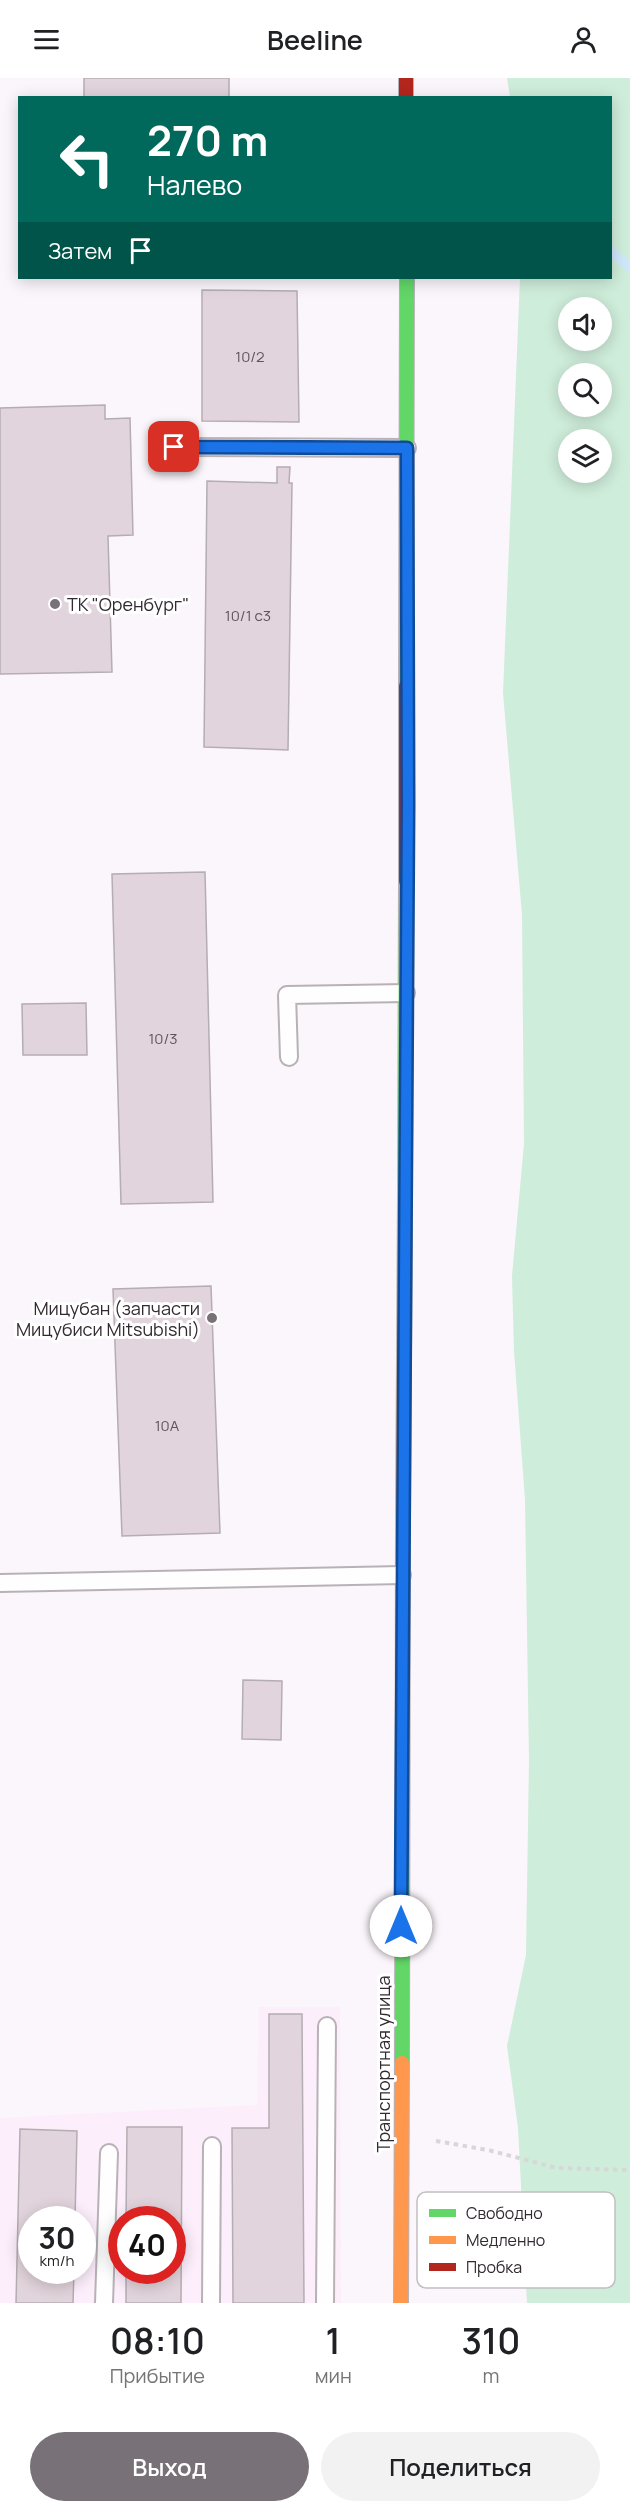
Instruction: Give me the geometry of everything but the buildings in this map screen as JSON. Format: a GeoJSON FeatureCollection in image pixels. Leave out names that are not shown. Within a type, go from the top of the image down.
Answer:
{"type":"FeatureCollection","features":[{"type":"Feature","properties":{"kind":"street"},"geometry":{"type":"LineString","coordinates":[[406,78],[406,96]]}},
{"type":"Feature","properties":{"kind":"street","name":"Транспортная улица"},"geometry":{"type":"LineString","coordinates":[[400,2303],[407,279]]}},
{"type":"Feature","properties":{"kind":"lane"},"geometry":{"type":"LineString","coordinates":[[174,447],[407,448]]}},
{"type":"Feature","properties":{"kind":"lane"},"geometry":{"type":"LineString","coordinates":[[289,1057],[287,995],[406,993]]}},
{"type":"Feature","properties":{"kind":"lane"},"geometry":{"type":"LineString","coordinates":[[0,1583],[402,1575]]}},
{"type":"Feature","properties":{"kind":"lane"},"geometry":{"type":"LineString","coordinates":[[325,2303],[327,2026]]}},
{"type":"Feature","properties":{"kind":"lane"},"geometry":{"type":"LineString","coordinates":[[211,2303],[212,2146]]}},
{"type":"Feature","properties":{"kind":"lane"},"geometry":{"type":"LineString","coordinates":[[104,2303],[109,2153]]}},
{"type":"Feature","properties":{"kind":"path"},"geometry":{"type":"LineString","coordinates":[[401,2136],[488,2150],[557,2168],[630,2170]]}},
{"type":"Feature","properties":{"kind":"shaded area"},"geometry":{"type":"Polygon","coordinates":[[[259,2007],[340,2007],[341,2303],[0,2303],[0,2118],[257,2105],[259,2007]]]}},
{"type":"Feature","properties":{"kind":"green space"},"geometry":{"type":"Polygon","coordinates":[[[507,78],[630,78],[630,2303],[527,2303],[526,2288],[615,2288],[615,2192],[521,2192],[518,2128],[507,2046],[526,1955],[529,1760],[525,1500],[514,1351],[512,1276],[524,1144],[522,915],[503,693],[520,279],[612,279],[612,96],[510,96],[507,78]]]}},
{"type":"Feature","properties":{"kind":"waterway"},"geometry":{"type":"LineString","coordinates":[[612,253],[630,267]]}},
{"type":"Feature","properties":{"kind":"traffic: fast"},"geometry":{"type":"LineString","coordinates":[[406,686],[407,279]]}},
{"type":"Feature","properties":{"kind":"traffic: fast"},"geometry":{"type":"LineString","coordinates":[[405,1192],[406,881]]}},
{"type":"Feature","properties":{"kind":"traffic: fast"},"geometry":{"type":"LineString","coordinates":[[402,2063],[403,1515]]}},
{"type":"Feature","properties":{"kind":"traffic: slow"},"geometry":{"type":"LineString","coordinates":[[403,1515],[405,1192]]}},
{"type":"Feature","properties":{"kind":"traffic: slow"},"geometry":{"type":"LineString","coordinates":[[401,2303],[402,2063]]}},
{"type":"Feature","properties":{"kind":"traffic: jam"},"geometry":{"type":"LineString","coordinates":[[406,78],[406,96]]}},
{"type":"Feature","properties":{"kind":"traffic: jam"},"geometry":{"type":"LineString","coordinates":[[406,686],[406,881]]}},
{"type":"Feature","properties":{"kind":"place","name":"ТК \"Оренбург\""},"geometry":{"type":"Point","coordinates":[55,604]}},
{"type":"Feature","properties":{"kind":"place","name":"Мицубан (запчасти Мицубиси Mitsubishi)"},"geometry":{"type":"Point","coordinates":[212,1318]}},
{"type":"Feature","properties":{"kind":"route"},"geometry":{"type":"LineString","coordinates":[[174,447],[407,448],[408,804],[401,1926]]}}]}
